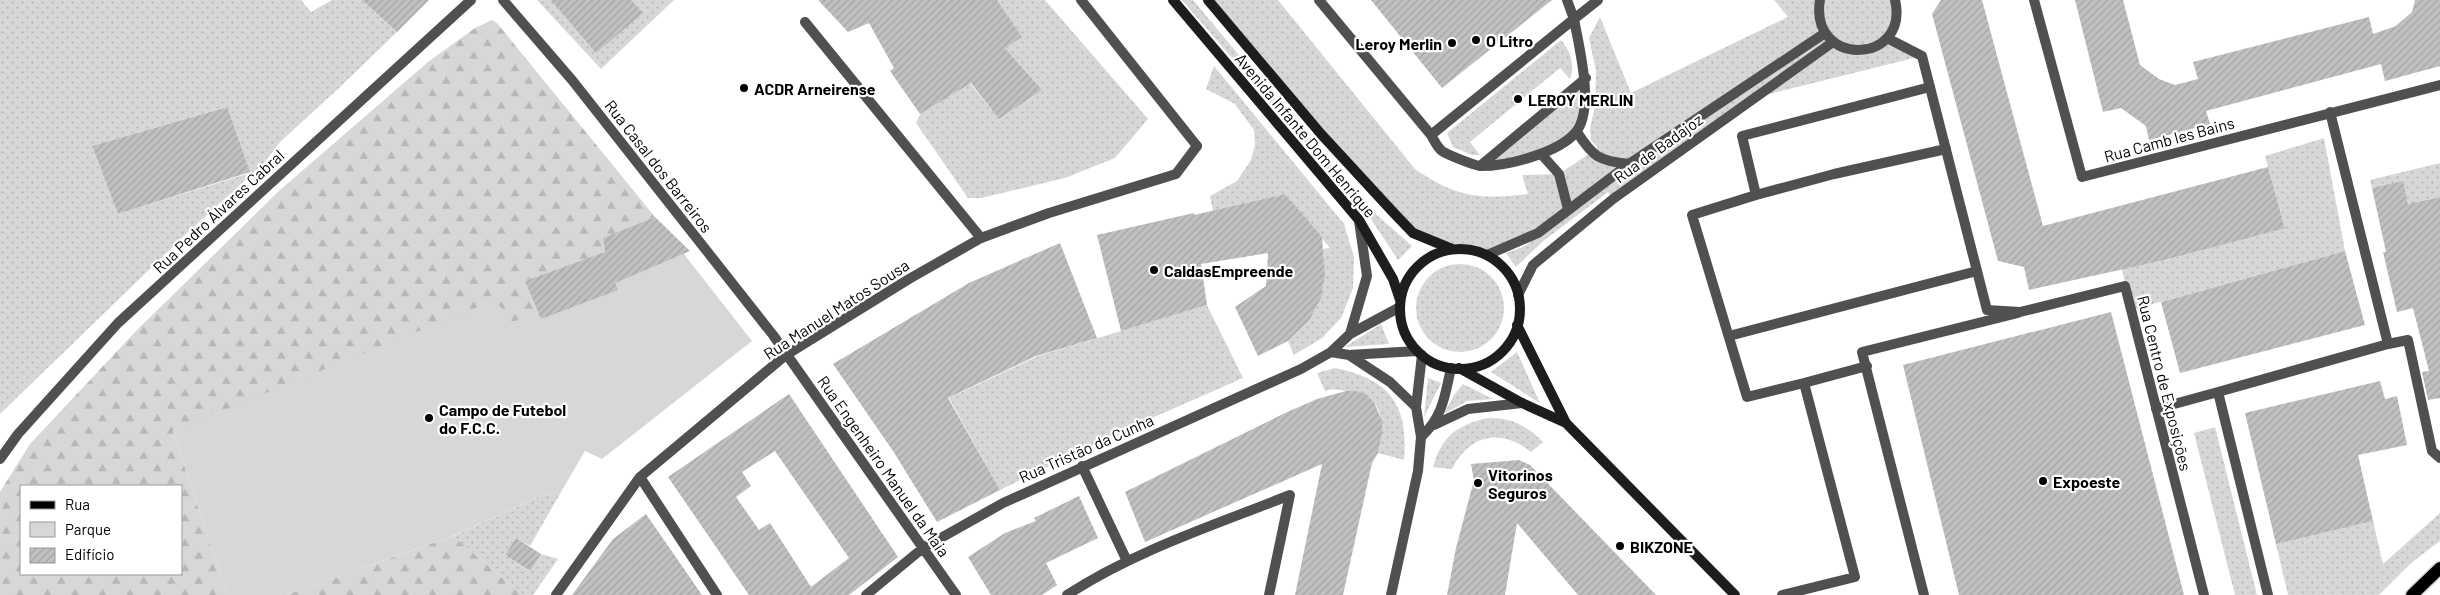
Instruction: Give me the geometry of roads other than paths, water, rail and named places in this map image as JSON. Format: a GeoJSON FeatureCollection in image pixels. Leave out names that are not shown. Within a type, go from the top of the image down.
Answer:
{"type":"FeatureCollection","features":[{"type":"Feature","properties":{"kind":"main road","name":"Avenida Infante Dom Henrique"},"geometry":{"type":"LineString","coordinates":[[1174,0],[1359,220],[1393,279],[1400,303]]}},
{"type":"Feature","properties":{"kind":"main road","name":"Avenida Infante Dom Henrique"},"geometry":{"type":"LineString","coordinates":[[1208,0],[1321,134],[1378,197],[1413,232],[1452,249]]}},
{"type":"Feature","properties":{"kind":"main road"},"geometry":{"type":"LineString","coordinates":[[1455,368],[1474,366],[1489,361],[1498,354],[1513,336],[1520,313],[1518,295],[1512,279],[1505,270],[1486,255],[1464,249],[1440,252],[1420,264],[1405,284],[1400,303],[1402,328],[1420,353],[1432,362],[1455,368],[1522,404],[1566,423]]}},
{"type":"Feature","properties":{"kind":"main road"},"geometry":{"type":"LineString","coordinates":[[1517,325],[1566,423],[1735,595]]}},
{"type":"Feature","properties":{"kind":"main road"},"geometry":{"type":"LineString","coordinates":[[2412,595],[2440,568]]}},
{"type":"Feature","properties":{"kind":"street","name":"Rua Pedro Álvares Cabral"},"geometry":{"type":"LineString","coordinates":[[0,459],[18,434],[118,324],[471,0]]}},
{"type":"Feature","properties":{"kind":"street","name":"Rua Casal dos Barreiros"},"geometry":{"type":"LineString","coordinates":[[503,0],[572,80],[773,335],[786,355]]}},
{"type":"Feature","properties":{"kind":"street","name":"Rua Manuel Matos Sousa"},"geometry":{"type":"LineString","coordinates":[[556,595],[640,477],[786,355],[909,279],[981,238],[1049,213],[1176,174],[1197,146],[1081,0]]}},
{"type":"Feature","properties":{"kind":"street"},"geometry":{"type":"LineString","coordinates":[[1319,0],[1431,135],[1442,151],[1479,166],[1542,155],[1577,132],[1584,108],[1586,78],[1574,19],[1566,0]]}},
{"type":"Feature","properties":{"kind":"street"},"geometry":{"type":"LineString","coordinates":[[1431,135],[1598,0]]}},
{"type":"Feature","properties":{"kind":"street"},"geometry":{"type":"LineString","coordinates":[[1820,0],[1818,12],[1825,34],[1833,42],[1847,49],[1862,50],[1876,46],[1887,38],[1897,20],[1898,12],[1895,0]]}},
{"type":"Feature","properties":{"kind":"street","name":"Rua Camb les Bains"},"geometry":{"type":"LineString","coordinates":[[2034,0],[2082,177],[2440,84]]}},
{"type":"Feature","properties":{"kind":"street"},"geometry":{"type":"LineString","coordinates":[[805,22],[981,238]]}},
{"type":"Feature","properties":{"kind":"street"},"geometry":{"type":"LineString","coordinates":[[1486,255],[1531,237],[1629,164],[1825,34]]}},
{"type":"Feature","properties":{"kind":"street","name":"Rua Centro de Exposições"},"geometry":{"type":"LineString","coordinates":[[1887,38],[1922,56],[1987,310],[2020,312],[2125,286],[2204,595]]}},
{"type":"Feature","properties":{"kind":"street","name":"Rua de Badajoz"},"geometry":{"type":"LineString","coordinates":[[1518,295],[1533,265],[1613,199],[1833,42]]}},
{"type":"Feature","properties":{"kind":"street"},"geometry":{"type":"LineString","coordinates":[[1479,166],[1586,78]]}},
{"type":"Feature","properties":{"kind":"street"},"geometry":{"type":"LineString","coordinates":[[1756,195],[1742,136],[1930,88]]}},
{"type":"Feature","properties":{"kind":"street"},"geometry":{"type":"LineString","coordinates":[[2330,112],[2388,344]]}},
{"type":"Feature","properties":{"kind":"street"},"geometry":{"type":"LineString","coordinates":[[1577,132],[1590,152],[1609,162],[1629,164]]}},
{"type":"Feature","properties":{"kind":"street"},"geometry":{"type":"LineString","coordinates":[[1866,366],[1747,397],[1692,215],[1756,195],[1946,149]]}},
{"type":"Feature","properties":{"kind":"street"},"geometry":{"type":"LineString","coordinates":[[1542,155],[1560,174],[1568,209]]}},
{"type":"Feature","properties":{"kind":"street"},"geometry":{"type":"LineString","coordinates":[[1350,334],[1367,276],[1359,220]]}},
{"type":"Feature","properties":{"kind":"street"},"geometry":{"type":"LineString","coordinates":[[1729,336],[1977,272]]}},
{"type":"Feature","properties":{"kind":"street"},"geometry":{"type":"LineString","coordinates":[[1350,334],[1400,303]]}},
{"type":"Feature","properties":{"kind":"street"},"geometry":{"type":"LineString","coordinates":[[1924,595],[1862,352],[2020,312]]}},
{"type":"Feature","properties":{"kind":"street","name":"Rua Tristão da Cunha"},"geometry":{"type":"LineString","coordinates":[[866,595],[923,548],[1003,503],[1301,369],[1332,352],[1350,334]]}},
{"type":"Feature","properties":{"kind":"street"},"geometry":{"type":"LineString","coordinates":[[2156,409],[2408,340],[2432,452],[2440,458]]}},
{"type":"Feature","properties":{"kind":"street"},"geometry":{"type":"LineString","coordinates":[[1332,352],[1350,355],[1420,353],[1416,407],[1421,437],[1418,470],[1391,595]]}},
{"type":"Feature","properties":{"kind":"street","name":"Rua Engenheiro Manuel da Maia"},"geometry":{"type":"LineString","coordinates":[[786,355],[956,595]]}},
{"type":"Feature","properties":{"kind":"street"},"geometry":{"type":"LineString","coordinates":[[1350,355],[1390,382],[1416,407]]}},
{"type":"Feature","properties":{"kind":"street"},"geometry":{"type":"LineString","coordinates":[[1434,425],[1455,368]]}},
{"type":"Feature","properties":{"kind":"street"},"geometry":{"type":"LineString","coordinates":[[1782,595],[1855,577],[1804,383]]}},
{"type":"Feature","properties":{"kind":"street"},"geometry":{"type":"LineString","coordinates":[[2218,392],[2268,595]]}},
{"type":"Feature","properties":{"kind":"street"},"geometry":{"type":"LineString","coordinates":[[1421,437],[1434,425],[1468,409],[1498,404],[1522,404]]}},
{"type":"Feature","properties":{"kind":"street"},"geometry":{"type":"LineString","coordinates":[[1082,466],[1127,561]]}},
{"type":"Feature","properties":{"kind":"street"},"geometry":{"type":"LineString","coordinates":[[640,477],[717,595]]}},
{"type":"Feature","properties":{"kind":"street"},"geometry":{"type":"LineString","coordinates":[[1071,594],[1127,561],[1197,530],[1290,495],[1269,595]]}},
{"type":"Feature","properties":{"kind":"place","name":"O Litro"},"geometry":{"type":"Point","coordinates":[1476,40]}},
{"type":"Feature","properties":{"kind":"place","name":"Leroy Merlin"},"geometry":{"type":"Point","coordinates":[1452,43]}},
{"type":"Feature","properties":{"kind":"place","name":"ACDR Arneirense"},"geometry":{"type":"Point","coordinates":[744,88]}},
{"type":"Feature","properties":{"kind":"place","name":"LEROY MERLIN"},"geometry":{"type":"Point","coordinates":[1518,99]}},
{"type":"Feature","properties":{"kind":"place","name":"CaldasEmpreende"},"geometry":{"type":"Point","coordinates":[1154,270]}},
{"type":"Feature","properties":{"kind":"place","name":"Campo de Futebol do F.C.C."},"geometry":{"type":"Point","coordinates":[429,418]}},
{"type":"Feature","properties":{"kind":"place","name":"Expoeste"},"geometry":{"type":"Point","coordinates":[2043,481]}},
{"type":"Feature","properties":{"kind":"place","name":"Vitorinos Seguros"},"geometry":{"type":"Point","coordinates":[1478,483]}},
{"type":"Feature","properties":{"kind":"place","name":"BIKZONE"},"geometry":{"type":"Point","coordinates":[1620,546]}}]}
